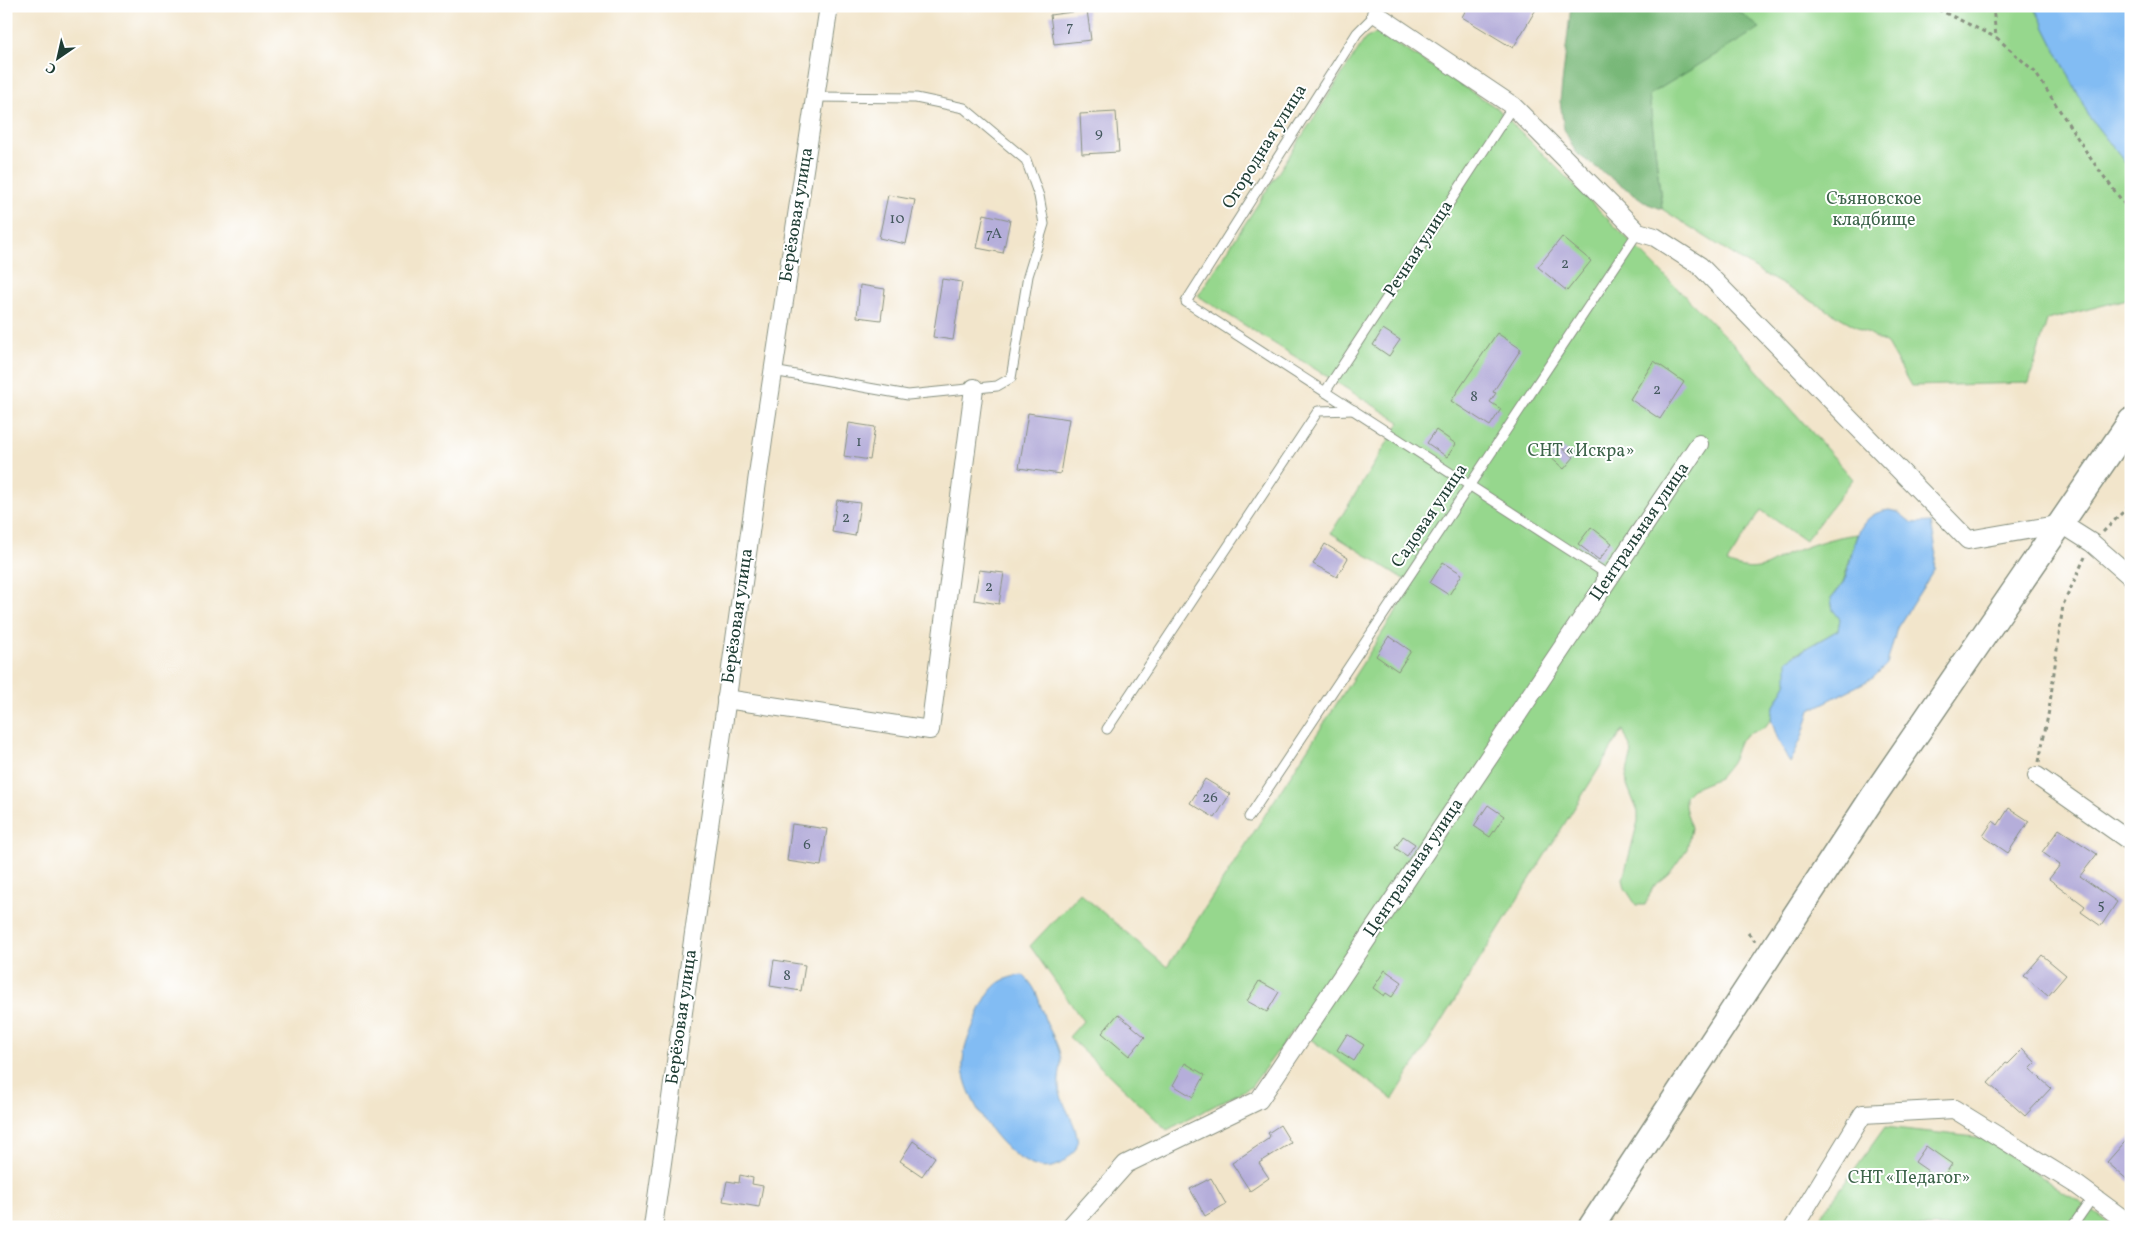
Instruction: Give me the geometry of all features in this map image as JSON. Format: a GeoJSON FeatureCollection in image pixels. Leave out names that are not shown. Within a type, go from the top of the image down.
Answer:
{"type":"FeatureCollection","features":[{"type":"Feature","properties":{"kind":"main road"},"geometry":{"type":"LineString","coordinates":[[1591,1227],[1873,797],[2131,422]]}},
{"type":"Feature","properties":{"kind":"street","name":"Берёзовая улица"},"geometry":{"type":"LineString","coordinates":[[653,1227],[773,371],[829,6]]}},
{"type":"Feature","properties":{"kind":"street"},"geometry":{"type":"LineString","coordinates":[[1376,14],[1513,106],[1638,232],[1655,237],[1700,266],[1968,540],[2062,524],[2092,543],[2131,577]]}},
{"type":"Feature","properties":{"kind":"street"},"geometry":{"type":"LineString","coordinates":[[726,699],[930,730],[974,388]]}},
{"type":"Feature","properties":{"kind":"street","name":"Центральная улица"},"geometry":{"type":"LineString","coordinates":[[1070,1227],[1126,1164],[1258,1100],[1699,444]]}},
{"type":"Feature","properties":{"kind":"street"},"geometry":{"type":"LineString","coordinates":[[2036,776],[2131,842]]}},
{"type":"Feature","properties":{"kind":"street"},"geometry":{"type":"LineString","coordinates":[[1794,1227],[1863,1114],[1954,1109],[2093,1197],[2131,1225]]}},
{"type":"Feature","properties":{"kind":"lane","name":"Огородная улица"},"geometry":{"type":"LineString","coordinates":[[1326,392],[1186,302],[1357,33],[1376,14]]}},
{"type":"Feature","properties":{"kind":"lane"},"geometry":{"type":"LineString","coordinates":[[773,371],[908,395],[996,386],[1011,378],[1028,276],[1044,224],[1039,196],[1026,160],[964,108],[916,98],[815,98]]}},
{"type":"Feature","properties":{"kind":"lane","name":"Речная улица"},"geometry":{"type":"LineString","coordinates":[[1326,392],[1513,106]]}},
{"type":"Feature","properties":{"kind":"lane","name":"Садовая улица"},"geometry":{"type":"LineString","coordinates":[[1249,817],[1638,232]]}},
{"type":"Feature","properties":{"kind":"lane"},"geometry":{"type":"LineString","coordinates":[[1326,392],[1602,571],[1601,589]]}},
{"type":"Feature","properties":{"kind":"lane"},"geometry":{"type":"LineString","coordinates":[[1107,729],[1318,411],[1354,410]]}},
{"type":"Feature","properties":{"kind":"lane"},"geometry":{"type":"LineString","coordinates":[[2072,1227],[2093,1197]]}},
{"type":"Feature","properties":{"kind":"path"},"geometry":{"type":"LineString","coordinates":[[1930,6],[1997,38],[2035,72],[2091,159],[2131,213]]}},
{"type":"Feature","properties":{"kind":"path"},"geometry":{"type":"LineString","coordinates":[[1993,6],[1997,38]]}},
{"type":"Feature","properties":{"kind":"path"},"geometry":{"type":"LineString","coordinates":[[2036,776],[2048,710],[2063,605],[2092,543],[2131,504]]}},
{"type":"Feature","properties":{"kind":"green space"},"geometry":{"type":"Polygon","coordinates":[[[1571,6],[1732,6],[1760,28],[1649,95],[1662,209],[1648,204],[1576,153],[1564,129],[1560,101],[1571,6]]]}},
{"type":"Feature","properties":{"kind":"green space","name":"Съяновское кладбище"},"geometry":{"type":"Polygon","coordinates":[[[1732,6],[2034,6],[2090,118],[2131,170],[2131,298],[2047,320],[2029,383],[1911,386],[1887,344],[1762,273],[1662,209],[1649,95],[1759,28],[1732,6]]]}},
{"type":"Feature","properties":{"kind":"green space","name":"СНТ «Искра»"},"geometry":{"type":"Polygon","coordinates":[[[1378,32],[1497,108],[1742,353],[1853,479],[1805,541],[1761,510],[1727,563],[1738,567],[1754,569],[1769,565],[1786,555],[1812,545],[1857,534],[1843,583],[1831,599],[1833,610],[1840,619],[1838,630],[1795,654],[1787,682],[1773,708],[1771,719],[1765,727],[1746,735],[1739,742],[1732,762],[1719,778],[1692,789],[1685,796],[1685,807],[1691,828],[1687,849],[1669,874],[1653,887],[1645,905],[1636,905],[1625,888],[1623,879],[1638,821],[1638,812],[1627,785],[1626,776],[1632,752],[1623,730],[1393,1099],[1295,1028],[1251,1087],[1167,1130],[1069,1037],[1083,1021],[1030,946],[1080,893],[1167,967],[1413,585],[1331,533],[1400,422],[1198,296],[1365,39],[1378,32]]]}},
{"type":"Feature","properties":{"kind":"green space","name":"СНТ «Педагог»"},"geometry":{"type":"Polygon","coordinates":[[[1885,1127],[1984,1138],[2116,1227],[1813,1227],[1885,1127]]]}},
{"type":"Feature","properties":{"kind":"water"},"geometry":{"type":"Polygon","coordinates":[[[2034,6],[2131,6],[2131,170],[2090,118],[2034,6]]]}},
{"type":"Feature","properties":{"kind":"water"},"geometry":{"type":"Polygon","coordinates":[[[1889,510],[1898,512],[1912,523],[1931,522],[1936,550],[1934,570],[1897,628],[1887,664],[1873,678],[1810,710],[1802,737],[1790,763],[1778,740],[1771,719],[1773,708],[1787,682],[1787,660],[1838,630],[1840,619],[1833,610],[1831,599],[1843,583],[1860,529],[1876,513],[1889,510]]]}},
{"type":"Feature","properties":{"kind":"water"},"geometry":{"type":"Polygon","coordinates":[[[1023,975],[1036,992],[1046,1022],[1059,1051],[1061,1061],[1060,1094],[1073,1123],[1077,1138],[1076,1147],[1063,1162],[1047,1168],[1030,1164],[1013,1153],[996,1137],[971,1097],[965,1077],[963,1061],[971,1031],[990,992],[999,982],[1023,975]]]}},
{"type":"Feature","properties":{"kind":"building"},"geometry":{"type":"Polygon","coordinates":[[[1468,6],[1538,6],[1513,48],[1462,17],[1468,6]]]}},
{"type":"Feature","properties":{"kind":"building"},"geometry":{"type":"Polygon","coordinates":[[[1087,10],[1091,40],[1054,44],[1050,15],[1087,10]]]}},
{"type":"Feature","properties":{"kind":"building"},"geometry":{"type":"Polygon","coordinates":[[[1116,112],[1119,152],[1082,154],[1080,114],[1116,112]]]}},
{"type":"Feature","properties":{"kind":"building"},"geometry":{"type":"Polygon","coordinates":[[[888,195],[915,200],[906,244],[879,238],[888,195]]]}},
{"type":"Feature","properties":{"kind":"building"},"geometry":{"type":"Polygon","coordinates":[[[984,214],[1010,220],[1003,253],[977,248],[984,214]]]}},
{"type":"Feature","properties":{"kind":"building"},"geometry":{"type":"Polygon","coordinates":[[[1562,237],[1591,261],[1567,291],[1538,267],[1562,237]]]}},
{"type":"Feature","properties":{"kind":"building"},"geometry":{"type":"Polygon","coordinates":[[[942,279],[962,282],[953,340],[933,337],[942,279]]]}},
{"type":"Feature","properties":{"kind":"building"},"geometry":{"type":"Polygon","coordinates":[[[860,285],[885,289],[881,320],[857,317],[860,285]]]}},
{"type":"Feature","properties":{"kind":"building"},"geometry":{"type":"Polygon","coordinates":[[[1383,329],[1400,340],[1389,356],[1373,345],[1383,329]]]}},
{"type":"Feature","properties":{"kind":"building"},"geometry":{"type":"Polygon","coordinates":[[[1497,333],[1521,349],[1493,392],[1496,393],[1490,402],[1501,409],[1490,426],[1451,401],[1497,333]]]}},
{"type":"Feature","properties":{"kind":"building"},"geometry":{"type":"Polygon","coordinates":[[[1654,361],[1684,382],[1660,419],[1630,399],[1654,361]]]}},
{"type":"Feature","properties":{"kind":"building"},"geometry":{"type":"Polygon","coordinates":[[[1028,413],[1069,419],[1060,474],[1019,468],[1028,413]]]}},
{"type":"Feature","properties":{"kind":"building"},"geometry":{"type":"Polygon","coordinates":[[[849,423],[875,427],[870,460],[844,456],[849,423]]]}},
{"type":"Feature","properties":{"kind":"building"},"geometry":{"type":"Polygon","coordinates":[[[1436,430],[1456,444],[1447,457],[1427,443],[1436,430]]]}},
{"type":"Feature","properties":{"kind":"building"},"geometry":{"type":"Polygon","coordinates":[[[1559,446],[1574,457],[1564,469],[1550,457],[1559,446]]]}},
{"type":"Feature","properties":{"kind":"building"},"geometry":{"type":"Polygon","coordinates":[[[837,500],[860,503],[855,536],[832,532],[837,500]]]}},
{"type":"Feature","properties":{"kind":"building"},"geometry":{"type":"Polygon","coordinates":[[[1591,527],[1612,543],[1599,560],[1578,544],[1591,527]]]}},
{"type":"Feature","properties":{"kind":"building"},"geometry":{"type":"Polygon","coordinates":[[[1325,544],[1348,558],[1337,577],[1313,564],[1325,544]]]}},
{"type":"Feature","properties":{"kind":"building"},"geometry":{"type":"Polygon","coordinates":[[[1443,562],[1462,574],[1449,595],[1430,583],[1443,562]]]}},
{"type":"Feature","properties":{"kind":"building"},"geometry":{"type":"Polygon","coordinates":[[[979,570],[1004,573],[999,604],[974,600],[979,570]]]}},
{"type":"Feature","properties":{"kind":"building"},"geometry":{"type":"Polygon","coordinates":[[[1389,636],[1411,651],[1398,671],[1376,656],[1389,636]]]}},
{"type":"Feature","properties":{"kind":"building"},"geometry":{"type":"Polygon","coordinates":[[[1205,779],[1230,794],[1215,818],[1190,803],[1205,779]]]}},
{"type":"Feature","properties":{"kind":"building"},"geometry":{"type":"Polygon","coordinates":[[[1488,805],[1504,816],[1490,837],[1474,826],[1488,805]]]}},
{"type":"Feature","properties":{"kind":"building"},"geometry":{"type":"Polygon","coordinates":[[[2009,808],[2029,821],[2008,853],[1983,836],[1993,821],[1998,825],[2009,808]]]}},
{"type":"Feature","properties":{"kind":"building"},"geometry":{"type":"Polygon","coordinates":[[[792,824],[827,829],[821,866],[787,861],[792,824]]]}},
{"type":"Feature","properties":{"kind":"building"},"geometry":{"type":"Polygon","coordinates":[[[2059,829],[2097,854],[2080,876],[2117,902],[2101,926],[2081,912],[2085,906],[2049,879],[2060,865],[2042,852],[2059,829]]]}},
{"type":"Feature","properties":{"kind":"building"},"geometry":{"type":"Polygon","coordinates":[[[1403,836],[1415,844],[1407,856],[1395,848],[1403,836]]]}},
{"type":"Feature","properties":{"kind":"building"},"geometry":{"type":"Polygon","coordinates":[[[2042,955],[2066,975],[2048,996],[2024,976],[2042,955]]]}},
{"type":"Feature","properties":{"kind":"building"},"geometry":{"type":"Polygon","coordinates":[[[774,960],[805,965],[801,991],[770,986],[774,960]]]}},
{"type":"Feature","properties":{"kind":"building"},"geometry":{"type":"Polygon","coordinates":[[[1385,970],[1402,982],[1392,997],[1386,993],[1384,996],[1373,988],[1385,970]]]}},
{"type":"Feature","properties":{"kind":"building"},"geometry":{"type":"Polygon","coordinates":[[[1259,981],[1279,992],[1267,1012],[1247,1001],[1259,981]]]}},
{"type":"Feature","properties":{"kind":"building"},"geometry":{"type":"Polygon","coordinates":[[[1118,1014],[1145,1037],[1129,1056],[1102,1033],[1118,1014]]]}},
{"type":"Feature","properties":{"kind":"building"},"geometry":{"type":"Polygon","coordinates":[[[1347,1034],[1364,1045],[1354,1061],[1337,1050],[1347,1034]]]}},
{"type":"Feature","properties":{"kind":"building"},"geometry":{"type":"Polygon","coordinates":[[[2023,1049],[2036,1063],[2030,1069],[2051,1088],[2025,1116],[1988,1083],[2006,1063],[2008,1064],[2023,1049]]]}},
{"type":"Feature","properties":{"kind":"building"},"geometry":{"type":"Polygon","coordinates":[[[1185,1063],[1205,1075],[1193,1097],[1173,1085],[1185,1063]]]}},
{"type":"Feature","properties":{"kind":"building"},"geometry":{"type":"Polygon","coordinates":[[[1280,1125],[1291,1143],[1259,1163],[1269,1178],[1250,1191],[1232,1163],[1268,1139],[1270,1136],[1268,1133],[1280,1125]]]}},
{"type":"Feature","properties":{"kind":"building"},"geometry":{"type":"Polygon","coordinates":[[[2131,1135],[2131,1183],[2107,1162],[2131,1135]]]}},
{"type":"Feature","properties":{"kind":"building"},"geometry":{"type":"Polygon","coordinates":[[[913,1141],[935,1157],[922,1176],[900,1161],[913,1141]]]}},
{"type":"Feature","properties":{"kind":"building"},"geometry":{"type":"Polygon","coordinates":[[[1926,1146],[1952,1164],[1941,1180],[1915,1162],[1926,1146]]]}},
{"type":"Feature","properties":{"kind":"building"},"geometry":{"type":"Polygon","coordinates":[[[740,1175],[753,1178],[752,1184],[763,1186],[759,1207],[723,1201],[727,1181],[739,1183],[740,1175]]]}},
{"type":"Feature","properties":{"kind":"building"},"geometry":{"type":"Polygon","coordinates":[[[1211,1178],[1226,1204],[1205,1216],[1190,1189],[1211,1178]]]}}]}
